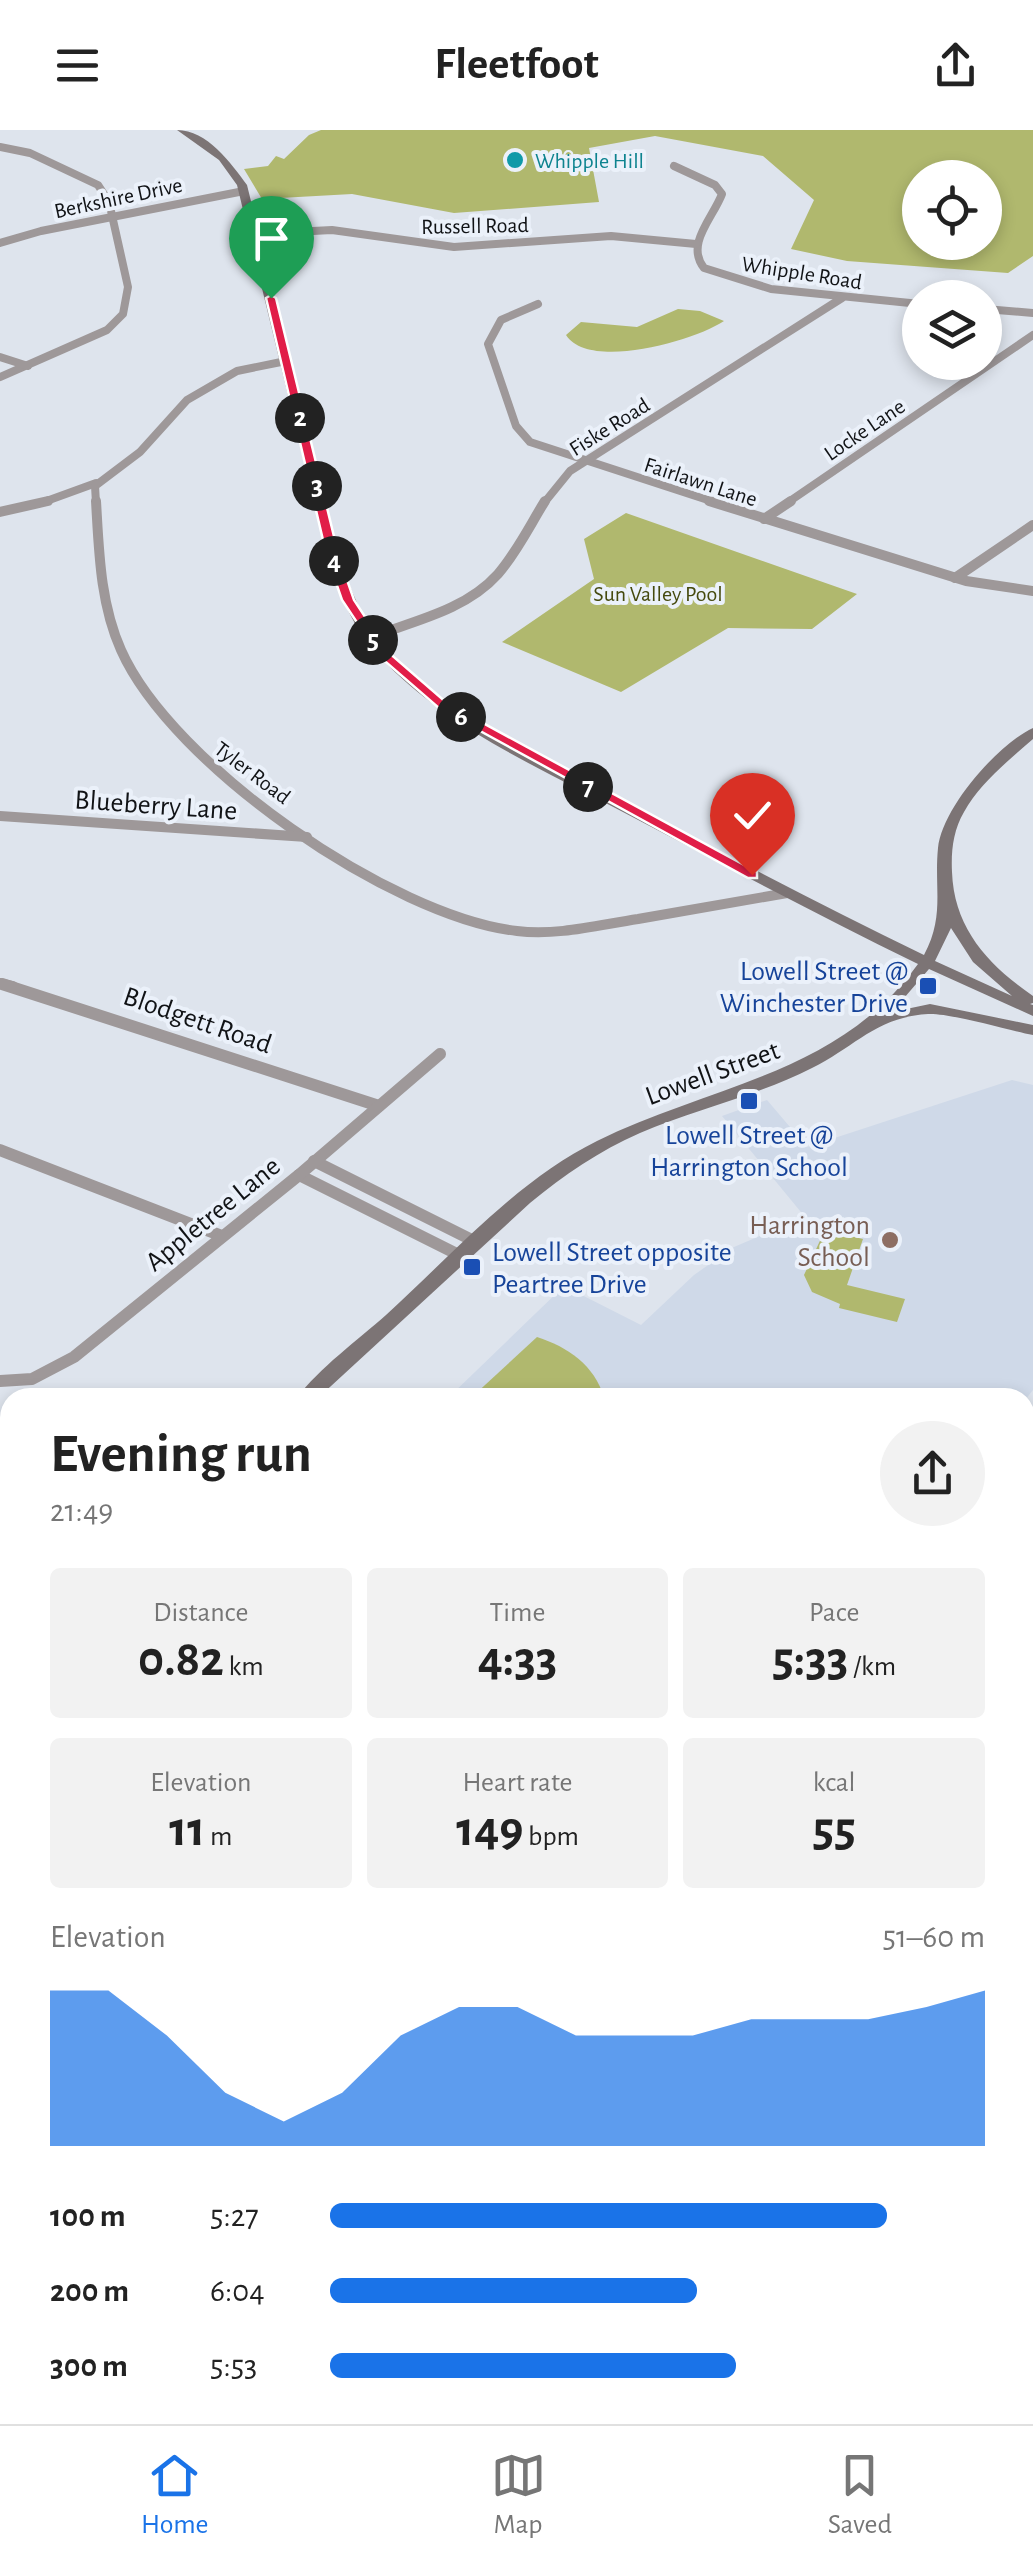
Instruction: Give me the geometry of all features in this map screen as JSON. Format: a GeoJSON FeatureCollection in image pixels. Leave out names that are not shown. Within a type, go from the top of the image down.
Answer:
{"type":"FeatureCollection","features":[{"type":"Feature","properties":{"kind":"street"},"geometry":{"type":"LineString","coordinates":[[182,130],[222,158],[246,196],[333,557],[348,600],[384,655],[444,707],[924,963],[1033,1007]]}},
{"type":"Feature","properties":{"kind":"street"},"geometry":{"type":"LineString","coordinates":[[0,147],[30,154],[98,185],[109,202],[128,287],[124,314],[94,337],[0,378]]}},
{"type":"Feature","properties":{"kind":"street"},"geometry":{"type":"LineString","coordinates":[[674,166],[715,185],[722,194],[696,244]]}},
{"type":"Feature","properties":{"kind":"street","name":"Berkshire Drive"},"geometry":{"type":"LineString","coordinates":[[0,244],[41,231],[112,219],[212,194],[246,196]]}},
{"type":"Feature","properties":{"kind":"street","name":"Russell Road"},"geometry":{"type":"LineString","coordinates":[[255,234],[332,230],[454,247],[604,236],[696,244]]}},
{"type":"Feature","properties":{"kind":"street","name":"Whipple Road"},"geometry":{"type":"LineString","coordinates":[[696,244],[699,264],[724,277],[771,289],[902,303]]}},
{"type":"Feature","properties":{"kind":"street","name":"Fiske Road"},"geometry":{"type":"LineString","coordinates":[[370,637],[485,587],[554,486],[584,462],[842,298]]}},
{"type":"Feature","properties":{"kind":"street","name":"Fairlawn Lane"},"geometry":{"type":"LineString","coordinates":[[538,304],[501,320],[488,344],[522,436],[584,462],[955,578],[1033,591]]}},
{"type":"Feature","properties":{"kind":"street"},"geometry":{"type":"LineString","coordinates":[[1002,310],[1033,313]]}},
{"type":"Feature","properties":{"kind":"street","name":"Locke Lane"},"geometry":{"type":"LineString","coordinates":[[764,519],[1033,335]]}},
{"type":"Feature","properties":{"kind":"street"},"geometry":{"type":"LineString","coordinates":[[0,357],[28,366]]}},
{"type":"Feature","properties":{"kind":"street"},"geometry":{"type":"LineString","coordinates":[[0,512],[42,503],[96,483],[140,452],[187,400],[237,371],[286,361]]}},
{"type":"Feature","properties":{"kind":"street","name":"Tyler Road"},"geometry":{"type":"LineString","coordinates":[[96,483],[108,612],[119,646],[144,691],[180,739],[213,770],[400,896],[468,923],[521,931],[580,928],[787,893]]}},
{"type":"Feature","properties":{"kind":"street"},"geometry":{"type":"LineString","coordinates":[[955,578],[1033,525]]}},
{"type":"Feature","properties":{"kind":"street","name":"Lowell Street"},"geometry":{"type":"LineString","coordinates":[[317,1388],[552,1177],[600,1146],[650,1124],[779,1079],[825,1056],[871,1022],[924,963],[945,919],[946,838],[956,813],[986,775],[1033,732]]}},
{"type":"Feature","properties":{"kind":"street","name":"Blueberry Lane"},"geometry":{"type":"LineString","coordinates":[[0,816],[309,837]]}},
{"type":"Feature","properties":{"kind":"street"},"geometry":{"type":"LineString","coordinates":[[945,874],[954,920],[966,944],[1033,1007]]}},
{"type":"Feature","properties":{"kind":"street","name":"Blodgett Road"},"geometry":{"type":"LineString","coordinates":[[0,983],[38,992],[379,1106]]}},
{"type":"Feature","properties":{"kind":"street"},"geometry":{"type":"LineString","coordinates":[[871,1022],[930,1009],[1033,1030]]}},
{"type":"Feature","properties":{"kind":"street","name":"Appletree Lane"},"geometry":{"type":"LineString","coordinates":[[0,1381],[32,1379],[54,1371],[314,1162],[440,1054]]}},
{"type":"Feature","properties":{"kind":"street"},"geometry":{"type":"LineString","coordinates":[[0,1150],[222,1236]]}},
{"type":"Feature","properties":{"kind":"street"},"geometry":{"type":"LineString","coordinates":[[314,1162],[476,1242]]}},
{"type":"Feature","properties":{"kind":"street"},"geometry":{"type":"LineString","coordinates":[[299,1174],[460,1256]]}},
{"type":"Feature","properties":{"kind":"shaded area","name":"Harrington School"},"geometry":{"type":"Polygon","coordinates":[[[1012,1080],[1033,1085],[1033,1388],[458,1388],[564,1286],[641,1325],[694,1275],[734,1247],[805,1217],[722,1116],[767,1100],[807,1147],[1012,1080]]]}},
{"type":"Feature","properties":{"kind":"green space","name":"Whipple Hill"},"geometry":{"type":"Polygon","coordinates":[[[321,130],[1033,130],[1033,256],[1008,273],[847,261],[791,249],[814,200],[763,156],[655,136],[589,148],[599,202],[454,213],[352,194],[262,199],[244,169],[268,166],[276,156],[284,159],[309,135],[321,130]]]}},
{"type":"Feature","properties":{"kind":"green space"},"geometry":{"type":"Polygon","coordinates":[[[678,309],[700,311],[724,321],[667,344],[618,352],[578,346],[566,335],[581,322],[637,327],[678,309]]]}},
{"type":"Feature","properties":{"kind":"green space","name":"Sun Valley Pool"},"geometry":{"type":"Polygon","coordinates":[[[626,513],[857,594],[812,629],[728,628],[621,692],[502,642],[594,579],[584,539],[626,513]]]}},
{"type":"Feature","properties":{"kind":"green space"},"geometry":{"type":"Polygon","coordinates":[[[825,1230],[863,1239],[847,1285],[905,1299],[897,1322],[839,1308],[840,1304],[812,1292],[804,1275],[825,1230]]]}},
{"type":"Feature","properties":{"kind":"green space"},"geometry":{"type":"Polygon","coordinates":[[[537,1337],[578,1359],[601,1388],[482,1388],[537,1337]]]}},
{"type":"Feature","properties":{"kind":"place","name":"Whipple Hill"},"geometry":{"type":"Point","coordinates":[515,160]}},
{"type":"Feature","properties":{"kind":"place","name":"Lowell Street @ Winchester Drive"},"geometry":{"type":"Point","coordinates":[928,986]}},
{"type":"Feature","properties":{"kind":"place","name":"Lowell Street @ Harrington School"},"geometry":{"type":"Point","coordinates":[749,1101]}},
{"type":"Feature","properties":{"kind":"place","name":"Harrington School"},"geometry":{"type":"Point","coordinates":[890,1240]}},
{"type":"Feature","properties":{"kind":"place","name":"Lowell Street opposite Peartree Drive"},"geometry":{"type":"Point","coordinates":[472,1267]}},
{"type":"Feature","properties":{"kind":"route"},"geometry":{"type":"LineString","coordinates":[[271,298],[333,557],[348,600],[384,655],[444,707],[752,875]]}}]}
